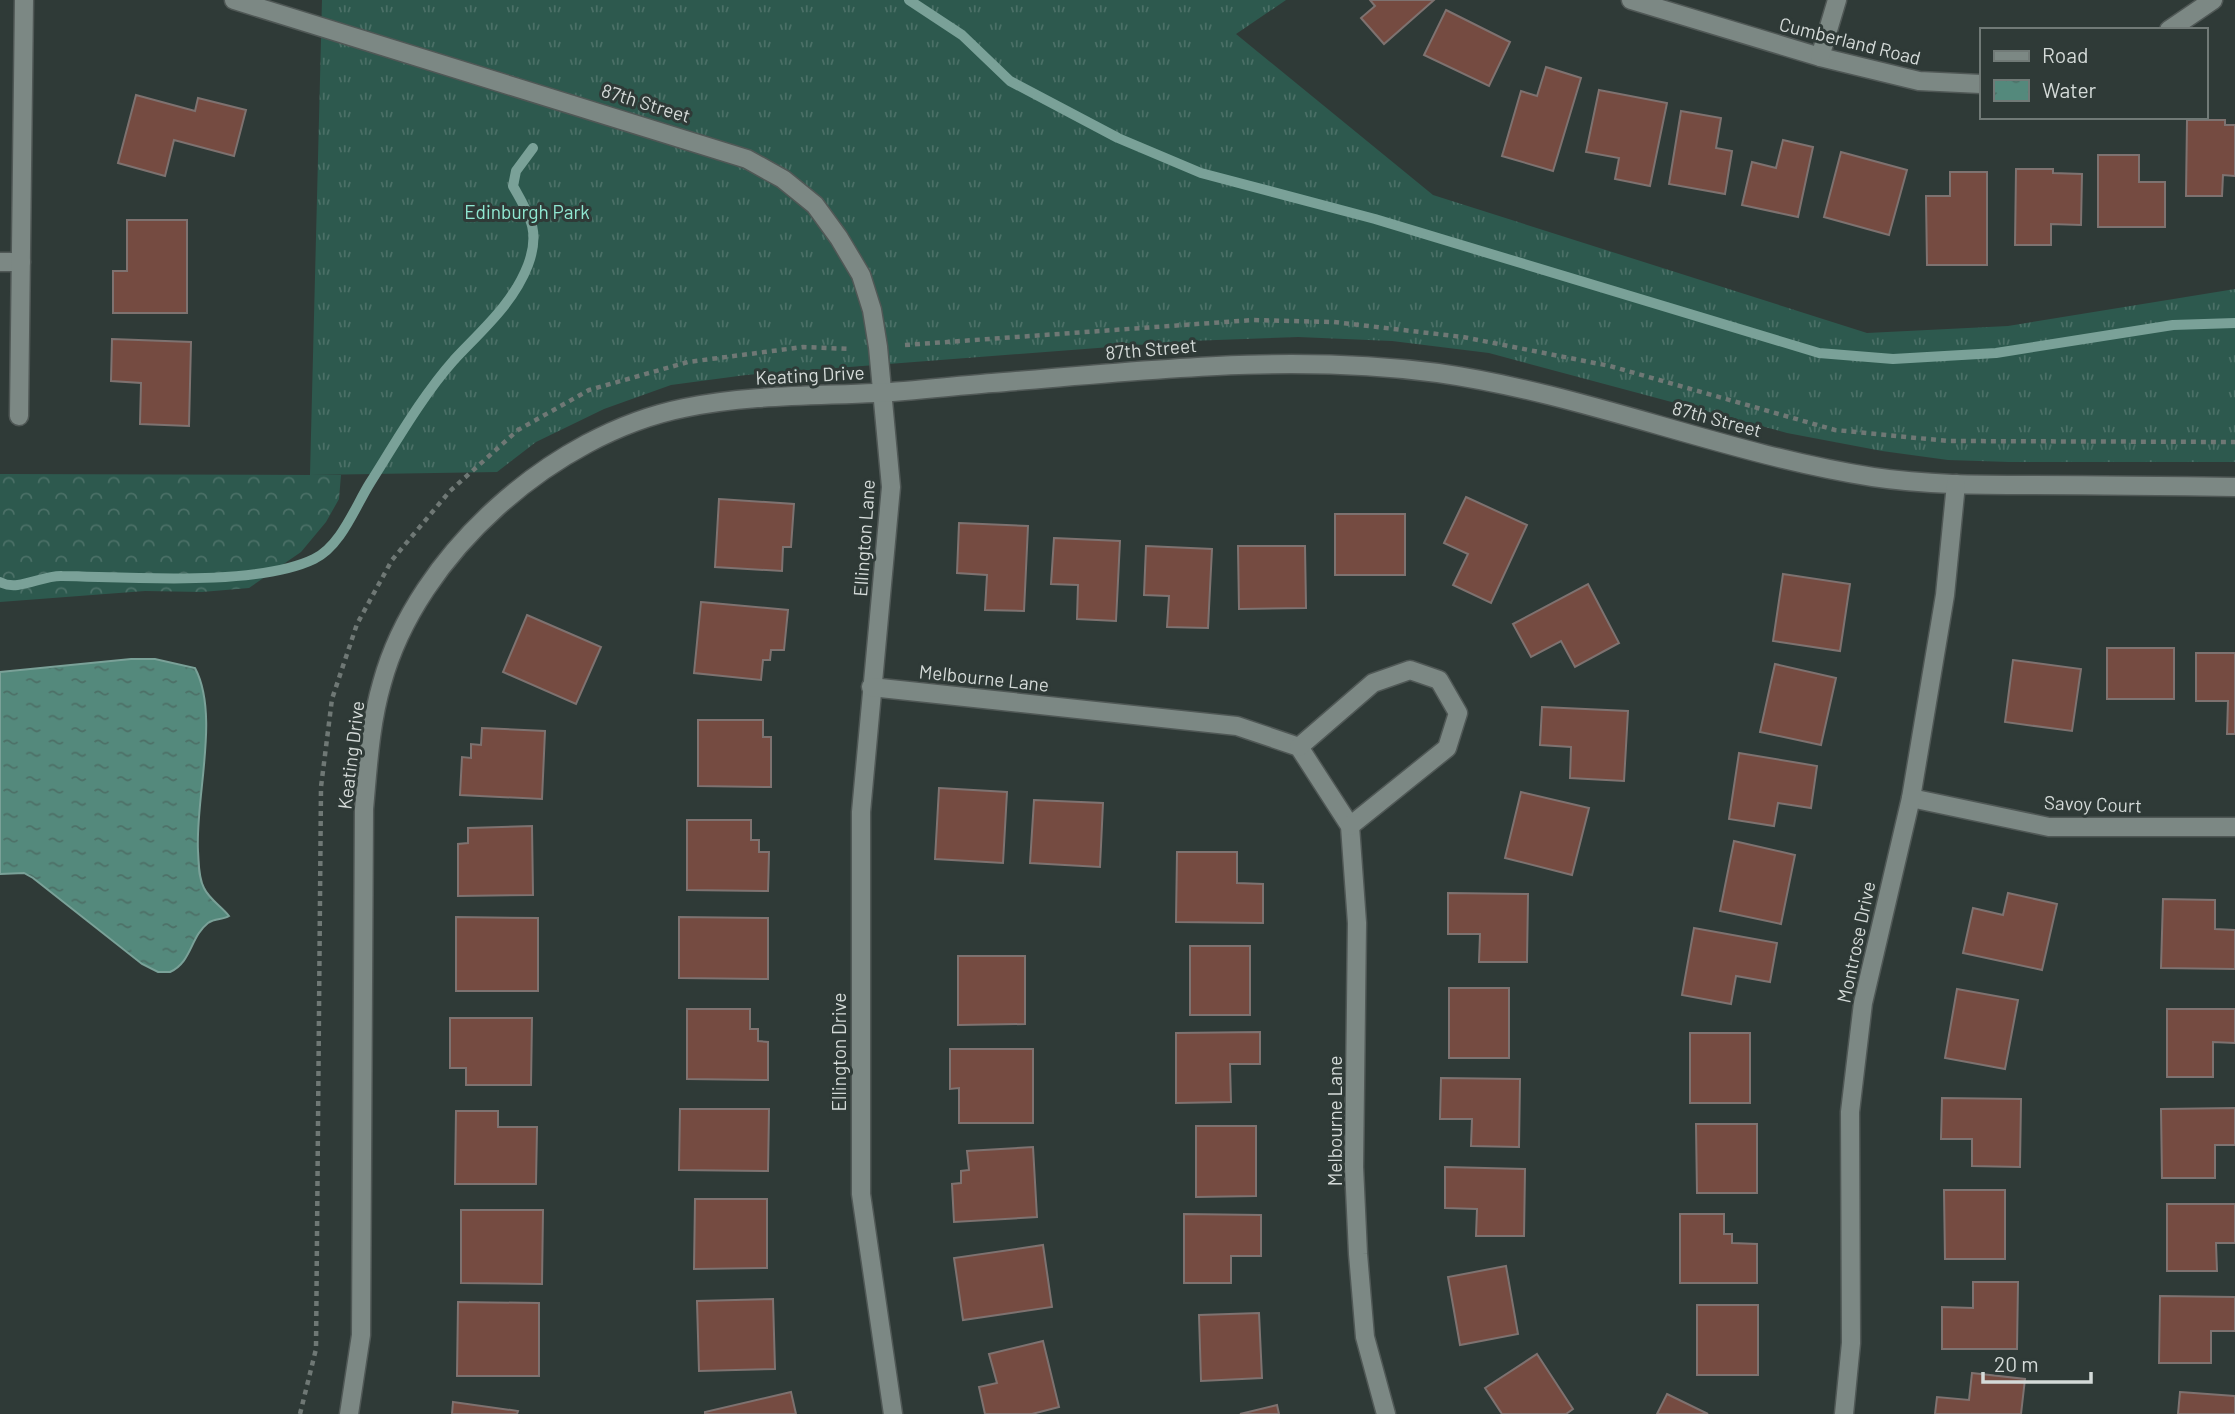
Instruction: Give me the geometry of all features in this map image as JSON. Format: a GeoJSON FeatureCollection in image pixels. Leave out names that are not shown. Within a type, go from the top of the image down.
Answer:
{"type":"FeatureCollection","features":[{"type":"Feature","properties":{"kind":"street"},"geometry":{"type":"LineString","coordinates":[[19,416],[24,0]]}},
{"type":"Feature","properties":{"kind":"street","name":"87th Street"},"geometry":{"type":"LineString","coordinates":[[234,0],[687,138],[747,159],[783,178],[815,205],[861,275],[872,310],[881,393],[1217,365],[1294,361],[1366,365],[1443,374],[1529,391],[1809,465],[1877,478],[1955,484],[2235,486]]}},
{"type":"Feature","properties":{"kind":"street","name":"Cumberland Road"},"geometry":{"type":"LineString","coordinates":[[1631,0],[1820,57],[1919,81],[1980,84]]}},
{"type":"Feature","properties":{"kind":"street"},"geometry":{"type":"LineString","coordinates":[[1820,57],[1837,0]]}},
{"type":"Feature","properties":{"kind":"street"},"geometry":{"type":"LineString","coordinates":[[2172,28],[2213,0]]}},
{"type":"Feature","properties":{"kind":"street"},"geometry":{"type":"LineString","coordinates":[[0,262],[21,262]]}},
{"type":"Feature","properties":{"kind":"street","name":"Ellington Lane"},"geometry":{"type":"LineString","coordinates":[[871,687],[891,487],[881,393]]}},
{"type":"Feature","properties":{"kind":"street","name":"Keating Drive"},"geometry":{"type":"LineString","coordinates":[[349,1414],[361,1335],[364,809],[371,730],[383,678],[405,624],[443,566],[492,510],[550,466],[611,432],[681,408],[755,399],[881,393]]}},
{"type":"Feature","properties":{"kind":"street","name":"Montrose Drive"},"geometry":{"type":"LineString","coordinates":[[1844,1414],[1851,1343],[1850,1112],[1863,1003],[1910,798],[1945,595],[1955,484]]}},
{"type":"Feature","properties":{"kind":"street"},"geometry":{"type":"LineString","coordinates":[[1299,747],[1374,684],[1410,670],[1439,680],[1458,713],[1447,748],[1350,826]]}},
{"type":"Feature","properties":{"kind":"street","name":"Melbourne Lane"},"geometry":{"type":"LineString","coordinates":[[871,687],[1237,726],[1299,747],[1350,826],[1357,923],[1354,1167],[1358,1254],[1365,1338],[1387,1414]]}},
{"type":"Feature","properties":{"kind":"street","name":"Ellington Drive"},"geometry":{"type":"LineString","coordinates":[[871,687],[860,812],[861,1194],[893,1414]]}},
{"type":"Feature","properties":{"kind":"street","name":"Savoy Court"},"geometry":{"type":"LineString","coordinates":[[1910,798],[2049,827],[2235,828]]}},
{"type":"Feature","properties":{"kind":"path"},"geometry":{"type":"LineString","coordinates":[[300,1414],[316,1349],[321,787],[332,699],[357,624],[392,560],[450,491],[518,430],[589,390],[688,362],[803,347],[834,350]]}},
{"type":"Feature","properties":{"kind":"green space","name":"Edinburgh Park"},"geometry":{"type":"Polygon","coordinates":[[[322,0],[1286,0],[1236,34],[1433,195],[1867,333],[2008,326],[2235,289],[2235,462],[1948,460],[1787,433],[1489,353],[1392,341],[1298,337],[1189,341],[746,375],[671,385],[604,409],[536,442],[497,472],[310,475],[322,0]]]}},
{"type":"Feature","properties":{"kind":"green space"},"geometry":{"type":"Polygon","coordinates":[[[0,474],[341,475],[339,499],[326,522],[301,552],[249,588],[202,592],[145,591],[0,602],[0,474]]]}},
{"type":"Feature","properties":{"kind":"water"},"geometry":{"type":"Polygon","coordinates":[[[155,659],[195,668],[206,709],[205,757],[198,830],[199,870],[206,892],[229,916],[208,923],[183,962],[170,972],[158,972],[142,964],[33,878],[24,873],[0,874],[0,672],[155,659]]]}},
{"type":"Feature","properties":{"kind":"building"},"geometry":{"type":"Polygon","coordinates":[[[1370,0],[1434,0],[1384,44],[1361,18],[1375,6],[1370,0]]]}},
{"type":"Feature","properties":{"kind":"building"},"geometry":{"type":"Polygon","coordinates":[[[1446,10],[1510,42],[1489,86],[1424,55],[1446,10]]]}},
{"type":"Feature","properties":{"kind":"building"},"geometry":{"type":"Polygon","coordinates":[[[1546,67],[1581,78],[1553,171],[1502,156],[1521,91],[1537,96],[1546,67]]]}},
{"type":"Feature","properties":{"kind":"building"},"geometry":{"type":"Polygon","coordinates":[[[1599,90],[1667,103],[1650,186],[1615,179],[1619,158],[1586,152],[1599,90]]]}},
{"type":"Feature","properties":{"kind":"building"},"geometry":{"type":"Polygon","coordinates":[[[136,95],[195,111],[198,98],[246,110],[234,156],[174,140],[165,176],[118,163],[136,95]]]}},
{"type":"Feature","properties":{"kind":"building"},"geometry":{"type":"Polygon","coordinates":[[[1681,111],[1721,118],[1716,148],[1732,151],[1725,194],[1669,184],[1681,111]]]}},
{"type":"Feature","properties":{"kind":"building"},"geometry":{"type":"Polygon","coordinates":[[[2187,120],[2225,120],[2225,125],[2235,125],[2235,176],[2223,175],[2222,196],[2186,196],[2187,120]]]}},
{"type":"Feature","properties":{"kind":"building"},"geometry":{"type":"Polygon","coordinates":[[[1783,140],[1813,147],[1798,217],[1742,205],[1752,162],[1776,168],[1783,140]]]}},
{"type":"Feature","properties":{"kind":"building"},"geometry":{"type":"Polygon","coordinates":[[[1841,152],[1907,170],[1889,235],[1824,217],[1841,152]]]}},
{"type":"Feature","properties":{"kind":"building"},"geometry":{"type":"Polygon","coordinates":[[[2098,155],[2139,155],[2139,182],[2165,182],[2165,227],[2098,227],[2098,155]]]}},
{"type":"Feature","properties":{"kind":"building"},"geometry":{"type":"Polygon","coordinates":[[[2016,169],[2053,169],[2053,173],[2082,174],[2081,225],[2051,224],[2051,245],[2015,245],[2016,169]]]}},
{"type":"Feature","properties":{"kind":"building"},"geometry":{"type":"Polygon","coordinates":[[[1950,172],[1987,172],[1987,265],[1927,265],[1926,196],[1950,196],[1950,172]]]}},
{"type":"Feature","properties":{"kind":"building"},"geometry":{"type":"Polygon","coordinates":[[[127,220],[187,220],[187,313],[113,313],[113,271],[127,271],[127,220]]]}},
{"type":"Feature","properties":{"kind":"building"},"geometry":{"type":"Polygon","coordinates":[[[112,339],[191,342],[189,426],[140,424],[141,383],[111,381],[112,339]]]}},
{"type":"Feature","properties":{"kind":"building"},"geometry":{"type":"Polygon","coordinates":[[[1466,497],[1527,525],[1491,603],[1453,585],[1468,554],[1444,543],[1466,497]]]}},
{"type":"Feature","properties":{"kind":"building"},"geometry":{"type":"Polygon","coordinates":[[[719,499],[794,504],[791,547],[783,547],[782,571],[715,567],[719,499]]]}},
{"type":"Feature","properties":{"kind":"building"},"geometry":{"type":"Polygon","coordinates":[[[1335,514],[1405,514],[1405,575],[1335,575],[1335,514]]]}},
{"type":"Feature","properties":{"kind":"building"},"geometry":{"type":"Polygon","coordinates":[[[959,523],[1028,526],[1024,611],[985,610],[987,575],[957,573],[959,523]]]}},
{"type":"Feature","properties":{"kind":"building"},"geometry":{"type":"Polygon","coordinates":[[[1054,538],[1120,541],[1116,621],[1077,619],[1078,585],[1051,584],[1054,538]]]}},
{"type":"Feature","properties":{"kind":"building"},"geometry":{"type":"Polygon","coordinates":[[[1146,546],[1212,549],[1208,628],[1167,627],[1169,596],[1144,595],[1146,546]]]}},
{"type":"Feature","properties":{"kind":"building"},"geometry":{"type":"Polygon","coordinates":[[[1238,546],[1305,546],[1306,608],[1239,609],[1238,546]]]}},
{"type":"Feature","properties":{"kind":"building"},"geometry":{"type":"Polygon","coordinates":[[[1783,574],[1850,584],[1840,651],[1773,641],[1783,574]]]}},
{"type":"Feature","properties":{"kind":"building"},"geometry":{"type":"Polygon","coordinates":[[[1588,584],[1619,643],[1575,667],[1561,641],[1531,657],[1513,624],[1588,584]]]}},
{"type":"Feature","properties":{"kind":"building"},"geometry":{"type":"Polygon","coordinates":[[[701,602],[788,610],[784,650],[771,650],[770,660],[763,660],[761,680],[694,673],[701,602]]]}},
{"type":"Feature","properties":{"kind":"building"},"geometry":{"type":"Polygon","coordinates":[[[527,615],[601,647],[576,704],[503,672],[527,615]]]}},
{"type":"Feature","properties":{"kind":"building"},"geometry":{"type":"Polygon","coordinates":[[[2107,648],[2174,648],[2174,699],[2107,699],[2107,648]]]}},
{"type":"Feature","properties":{"kind":"building"},"geometry":{"type":"Polygon","coordinates":[[[2196,653],[2235,653],[2235,734],[2227,734],[2228,701],[2196,701],[2196,653]]]}},
{"type":"Feature","properties":{"kind":"building"},"geometry":{"type":"Polygon","coordinates":[[[2013,660],[2081,669],[2072,731],[2005,722],[2013,660]]]}},
{"type":"Feature","properties":{"kind":"building"},"geometry":{"type":"Polygon","coordinates":[[[1775,664],[1836,678],[1821,745],[1760,732],[1775,664]]]}},
{"type":"Feature","properties":{"kind":"building"},"geometry":{"type":"Polygon","coordinates":[[[1542,707],[1628,711],[1624,781],[1570,778],[1571,747],[1540,745],[1542,707]]]}},
{"type":"Feature","properties":{"kind":"building"},"geometry":{"type":"Polygon","coordinates":[[[698,720],[763,720],[763,737],[771,737],[771,787],[698,786],[698,720]]]}},
{"type":"Feature","properties":{"kind":"building"},"geometry":{"type":"Polygon","coordinates":[[[482,728],[545,731],[542,799],[460,795],[462,757],[471,758],[471,744],[481,745],[482,728]]]}},
{"type":"Feature","properties":{"kind":"building"},"geometry":{"type":"Polygon","coordinates":[[[1739,753],[1817,766],[1811,808],[1778,803],[1774,826],[1729,819],[1739,753]]]}},
{"type":"Feature","properties":{"kind":"building"},"geometry":{"type":"Polygon","coordinates":[[[939,788],[1007,792],[1003,863],[935,859],[939,788]]]}},
{"type":"Feature","properties":{"kind":"building"},"geometry":{"type":"Polygon","coordinates":[[[1521,792],[1589,808],[1572,875],[1505,858],[1521,792]]]}},
{"type":"Feature","properties":{"kind":"building"},"geometry":{"type":"Polygon","coordinates":[[[1034,800],[1103,803],[1100,867],[1030,863],[1034,800]]]}},
{"type":"Feature","properties":{"kind":"building"},"geometry":{"type":"Polygon","coordinates":[[[687,820],[751,820],[751,840],[759,840],[759,852],[769,852],[768,891],[687,890],[687,820]]]}},
{"type":"Feature","properties":{"kind":"building"},"geometry":{"type":"Polygon","coordinates":[[[532,826],[533,895],[458,896],[458,844],[468,843],[468,828],[532,826]]]}},
{"type":"Feature","properties":{"kind":"building"},"geometry":{"type":"Polygon","coordinates":[[[1734,841],[1795,855],[1781,924],[1720,911],[1734,841]]]}},
{"type":"Feature","properties":{"kind":"building"},"geometry":{"type":"Polygon","coordinates":[[[1177,852],[1237,852],[1237,883],[1263,884],[1263,923],[1176,922],[1177,852]]]}},
{"type":"Feature","properties":{"kind":"building"},"geometry":{"type":"Polygon","coordinates":[[[1448,893],[1528,894],[1527,962],[1479,962],[1480,934],[1448,934],[1448,893]]]}},
{"type":"Feature","properties":{"kind":"building"},"geometry":{"type":"Polygon","coordinates":[[[2008,893],[2057,904],[2042,970],[1963,953],[1973,908],[2003,915],[2008,893]]]}},
{"type":"Feature","properties":{"kind":"building"},"geometry":{"type":"Polygon","coordinates":[[[2163,899],[2215,900],[2215,929],[2235,930],[2235,969],[2161,968],[2163,899]]]}},
{"type":"Feature","properties":{"kind":"building"},"geometry":{"type":"Polygon","coordinates":[[[456,917],[538,918],[538,991],[456,991],[456,917]]]}},
{"type":"Feature","properties":{"kind":"building"},"geometry":{"type":"Polygon","coordinates":[[[679,917],[768,918],[768,979],[679,978],[679,917]]]}},
{"type":"Feature","properties":{"kind":"building"},"geometry":{"type":"Polygon","coordinates":[[[1694,928],[1777,943],[1770,982],[1736,976],[1731,1004],[1682,995],[1694,928]]]}},
{"type":"Feature","properties":{"kind":"building"},"geometry":{"type":"Polygon","coordinates":[[[1190,946],[1250,946],[1250,1015],[1190,1015],[1190,946]]]}},
{"type":"Feature","properties":{"kind":"building"},"geometry":{"type":"Polygon","coordinates":[[[958,956],[1025,956],[1025,1024],[958,1025],[958,956]]]}},
{"type":"Feature","properties":{"kind":"building"},"geometry":{"type":"Polygon","coordinates":[[[1449,988],[1509,988],[1509,1058],[1449,1058],[1449,988]]]}},
{"type":"Feature","properties":{"kind":"building"},"geometry":{"type":"Polygon","coordinates":[[[1957,989],[2018,1000],[2005,1069],[1945,1058],[1957,989]]]}},
{"type":"Feature","properties":{"kind":"building"},"geometry":{"type":"Polygon","coordinates":[[[687,1009],[750,1009],[750,1029],[758,1029],[758,1041],[768,1042],[768,1080],[687,1079],[687,1009]]]}},
{"type":"Feature","properties":{"kind":"building"},"geometry":{"type":"Polygon","coordinates":[[[2167,1009],[2235,1009],[2235,1043],[2213,1042],[2213,1077],[2167,1077],[2167,1009]]]}},
{"type":"Feature","properties":{"kind":"building"},"geometry":{"type":"Polygon","coordinates":[[[450,1018],[532,1018],[531,1085],[466,1085],[466,1068],[450,1068],[450,1018]]]}},
{"type":"Feature","properties":{"kind":"building"},"geometry":{"type":"Polygon","coordinates":[[[1260,1032],[1260,1064],[1230,1064],[1231,1102],[1176,1103],[1176,1033],[1260,1032]]]}},
{"type":"Feature","properties":{"kind":"building"},"geometry":{"type":"Polygon","coordinates":[[[1690,1033],[1750,1033],[1750,1103],[1690,1103],[1690,1033]]]}},
{"type":"Feature","properties":{"kind":"building"},"geometry":{"type":"Polygon","coordinates":[[[950,1049],[1033,1049],[1033,1123],[959,1123],[959,1088],[950,1089],[950,1049]]]}},
{"type":"Feature","properties":{"kind":"building"},"geometry":{"type":"Polygon","coordinates":[[[1441,1078],[1520,1079],[1519,1147],[1471,1146],[1472,1119],[1440,1119],[1441,1078]]]}},
{"type":"Feature","properties":{"kind":"building"},"geometry":{"type":"Polygon","coordinates":[[[1942,1098],[2021,1099],[2020,1167],[1972,1166],[1972,1139],[1941,1139],[1942,1098]]]}},
{"type":"Feature","properties":{"kind":"building"},"geometry":{"type":"Polygon","coordinates":[[[2235,1108],[2235,1145],[2215,1145],[2215,1178],[2162,1178],[2161,1109],[2235,1108]]]}},
{"type":"Feature","properties":{"kind":"building"},"geometry":{"type":"Polygon","coordinates":[[[680,1109],[769,1109],[768,1171],[679,1170],[680,1109]]]}},
{"type":"Feature","properties":{"kind":"building"},"geometry":{"type":"Polygon","coordinates":[[[456,1111],[498,1111],[498,1127],[537,1127],[536,1184],[455,1184],[456,1111]]]}},
{"type":"Feature","properties":{"kind":"building"},"geometry":{"type":"Polygon","coordinates":[[[1696,1124],[1757,1124],[1757,1193],[1697,1193],[1696,1124]]]}},
{"type":"Feature","properties":{"kind":"building"},"geometry":{"type":"Polygon","coordinates":[[[1196,1126],[1256,1126],[1256,1196],[1196,1197],[1196,1126]]]}},
{"type":"Feature","properties":{"kind":"building"},"geometry":{"type":"Polygon","coordinates":[[[1033,1147],[1037,1217],[954,1222],[952,1184],[961,1183],[961,1171],[969,1170],[967,1151],[1033,1147]]]}},
{"type":"Feature","properties":{"kind":"building"},"geometry":{"type":"Polygon","coordinates":[[[1445,1167],[1525,1169],[1524,1236],[1476,1236],[1477,1209],[1445,1208],[1445,1167]]]}},
{"type":"Feature","properties":{"kind":"building"},"geometry":{"type":"Polygon","coordinates":[[[1944,1190],[2005,1190],[2005,1259],[1945,1259],[1944,1190]]]}},
{"type":"Feature","properties":{"kind":"building"},"geometry":{"type":"Polygon","coordinates":[[[695,1199],[767,1199],[767,1268],[694,1269],[695,1199]]]}},
{"type":"Feature","properties":{"kind":"building"},"geometry":{"type":"Polygon","coordinates":[[[2167,1204],[2235,1204],[2235,1243],[2216,1243],[2217,1271],[2167,1271],[2167,1204]]]}},
{"type":"Feature","properties":{"kind":"building"},"geometry":{"type":"Polygon","coordinates":[[[461,1210],[543,1210],[542,1284],[461,1283],[461,1210]]]}},
{"type":"Feature","properties":{"kind":"building"},"geometry":{"type":"Polygon","coordinates":[[[1184,1214],[1261,1215],[1261,1256],[1231,1256],[1231,1283],[1184,1283],[1184,1214]]]}},
{"type":"Feature","properties":{"kind":"building"},"geometry":{"type":"Polygon","coordinates":[[[1680,1214],[1724,1214],[1724,1234],[1732,1234],[1732,1243],[1757,1244],[1757,1283],[1680,1283],[1680,1214]]]}},
{"type":"Feature","properties":{"kind":"building"},"geometry":{"type":"Polygon","coordinates":[[[1043,1245],[1052,1307],[963,1320],[954,1258],[1043,1245]]]}},
{"type":"Feature","properties":{"kind":"building"},"geometry":{"type":"Polygon","coordinates":[[[1506,1266],[1518,1334],[1460,1345],[1448,1277],[1506,1266]]]}},
{"type":"Feature","properties":{"kind":"building"},"geometry":{"type":"Polygon","coordinates":[[[1973,1282],[2018,1282],[2017,1349],[1942,1349],[1942,1307],[1973,1308],[1973,1282]]]}},
{"type":"Feature","properties":{"kind":"building"},"geometry":{"type":"Polygon","coordinates":[[[2160,1296],[2235,1297],[2235,1331],[2211,1331],[2211,1363],[2159,1363],[2160,1296]]]}},
{"type":"Feature","properties":{"kind":"building"},"geometry":{"type":"Polygon","coordinates":[[[773,1299],[775,1369],[699,1371],[697,1301],[773,1299]]]}},
{"type":"Feature","properties":{"kind":"building"},"geometry":{"type":"Polygon","coordinates":[[[458,1302],[539,1303],[539,1376],[457,1376],[458,1302]]]}},
{"type":"Feature","properties":{"kind":"building"},"geometry":{"type":"Polygon","coordinates":[[[1697,1305],[1758,1305],[1758,1375],[1697,1375],[1697,1305]]]}},
{"type":"Feature","properties":{"kind":"building"},"geometry":{"type":"Polygon","coordinates":[[[1259,1313],[1262,1378],[1201,1381],[1199,1315],[1259,1313]]]}},
{"type":"Feature","properties":{"kind":"building"},"geometry":{"type":"Polygon","coordinates":[[[1043,1341],[1059,1407],[1032,1414],[985,1414],[979,1387],[997,1383],[989,1354],[1043,1341]]]}},
{"type":"Feature","properties":{"kind":"building"},"geometry":{"type":"Polygon","coordinates":[[[1537,1354],[1573,1409],[1566,1414],[1502,1414],[1485,1388],[1537,1354]]]}},
{"type":"Feature","properties":{"kind":"building"},"geometry":{"type":"Polygon","coordinates":[[[1972,1373],[2025,1379],[2021,1414],[1935,1414],[1937,1397],[1969,1400],[1972,1373]]]}},
{"type":"Feature","properties":{"kind":"building"},"geometry":{"type":"Polygon","coordinates":[[[791,1392],[796,1414],[705,1414],[705,1412],[791,1392]]]}},
{"type":"Feature","properties":{"kind":"building"},"geometry":{"type":"Polygon","coordinates":[[[2180,1392],[2235,1396],[2235,1414],[2178,1414],[2180,1392]]]}},
{"type":"Feature","properties":{"kind":"building"},"geometry":{"type":"Polygon","coordinates":[[[1667,1394],[1708,1414],[1657,1414],[1667,1394]]]}},
{"type":"Feature","properties":{"kind":"building"},"geometry":{"type":"Polygon","coordinates":[[[453,1402],[518,1411],[517,1414],[452,1414],[453,1402]]]}},
{"type":"Feature","properties":{"kind":"building"},"geometry":{"type":"Polygon","coordinates":[[[1277,1405],[1279,1414],[1240,1414],[1277,1405]]]}},
{"type":"Feature","properties":{"kind":"waterway"},"geometry":{"type":"LineString","coordinates":[[909,0],[962,35],[1010,81],[1118,138],[1201,173],[1375,219],[1819,353],[1893,359],[1996,353],[2173,325],[2235,323]]}},
{"type":"Feature","properties":{"kind":"waterway"},"geometry":{"type":"LineString","coordinates":[[0,582],[14,585],[54,576],[226,577],[289,568],[324,553],[340,536],[370,483],[431,389],[454,360],[496,316],[522,279],[532,253],[533,232],[528,215],[513,186],[516,171],[533,148]]}}]}
